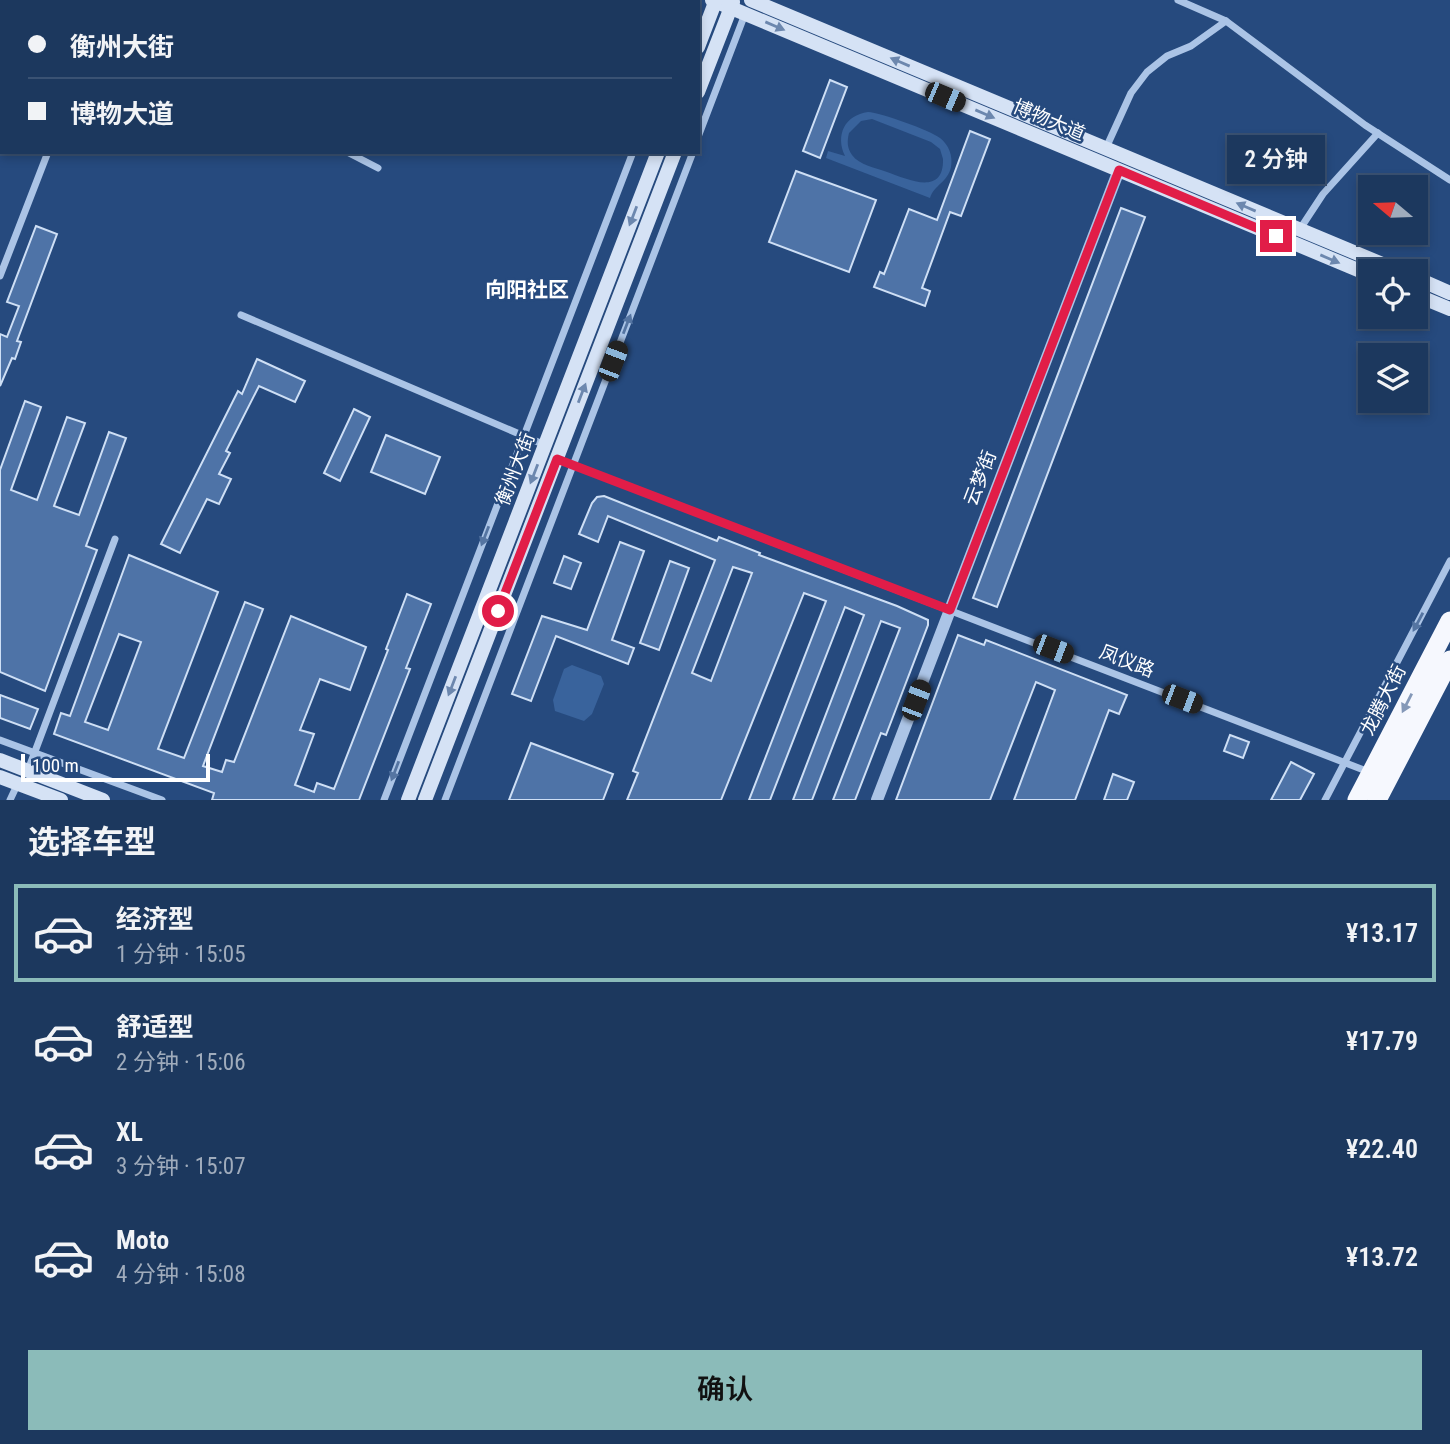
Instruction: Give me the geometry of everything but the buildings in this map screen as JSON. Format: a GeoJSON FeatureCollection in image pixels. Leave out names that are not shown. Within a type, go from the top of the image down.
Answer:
{"type":"FeatureCollection","features":[{"type":"Feature","properties":{"kind":"highway","name":"龙腾大街"},"geometry":{"type":"LineString","coordinates":[[1357,800],[1450,621]]}},
{"type":"Feature","properties":{"kind":"highway"},"geometry":{"type":"LineString","coordinates":[[1377,800],[1450,660]]}},
{"type":"Feature","properties":{"kind":"main road","name":"博物大道"},"geometry":{"type":"LineString","coordinates":[[715,1],[748,7],[1105,148],[1371,259]]}},
{"type":"Feature","properties":{"kind":"main road"},"geometry":{"type":"LineString","coordinates":[[700,42],[715,1]]}},
{"type":"Feature","properties":{"kind":"main road"},"geometry":{"type":"LineString","coordinates":[[700,87],[732,4]]}},
{"type":"Feature","properties":{"kind":"main road","name":"博物大道"},"geometry":{"type":"LineString","coordinates":[[748,7],[1119,170],[1358,270]]}},
{"type":"Feature","properties":{"kind":"main road","name":"衡州大街"},"geometry":{"type":"LineString","coordinates":[[408,800],[657,154]]}},
{"type":"Feature","properties":{"kind":"main road","name":"衡州大街"},"geometry":{"type":"LineString","coordinates":[[425,800],[674,154]]}},
{"type":"Feature","properties":{"kind":"main road"},"geometry":{"type":"LineString","coordinates":[[1428,283],[1450,293]]}},
{"type":"Feature","properties":{"kind":"main road"},"geometry":{"type":"LineString","coordinates":[[1428,300],[1450,309]]}},
{"type":"Feature","properties":{"kind":"main road"},"geometry":{"type":"LineString","coordinates":[[0,760],[103,800]]}},
{"type":"Feature","properties":{"kind":"main road"},"geometry":{"type":"LineString","coordinates":[[0,777],[61,800]]}},
{"type":"Feature","properties":{"kind":"street"},"geometry":{"type":"LineString","coordinates":[[1178,0],[1226,21],[1378,133],[1450,180]]}},
{"type":"Feature","properties":{"kind":"street"},"geometry":{"type":"LineString","coordinates":[[700,132],[748,7]]}},
{"type":"Feature","properties":{"kind":"street"},"geometry":{"type":"LineString","coordinates":[[1105,148],[1131,93],[1147,72],[1167,56],[1191,46],[1226,21]]}},
{"type":"Feature","properties":{"kind":"street"},"geometry":{"type":"LineString","coordinates":[[1300,229],[1323,194],[1378,133]]}},
{"type":"Feature","properties":{"kind":"street"},"geometry":{"type":"LineString","coordinates":[[0,276],[47,154]]}},
{"type":"Feature","properties":{"kind":"street"},"geometry":{"type":"LineString","coordinates":[[351,154],[378,168]]}},
{"type":"Feature","properties":{"kind":"street"},"geometry":{"type":"LineString","coordinates":[[384,800],[633,154]]}},
{"type":"Feature","properties":{"kind":"street"},"geometry":{"type":"LineString","coordinates":[[445,800],[691,154]]}},
{"type":"Feature","properties":{"kind":"street","name":"云梦街"},"geometry":{"type":"LineString","coordinates":[[877,800],[1119,170]]}},
{"type":"Feature","properties":{"kind":"street"},"geometry":{"type":"LineString","coordinates":[[241,315],[545,445]]}},
{"type":"Feature","properties":{"kind":"street","name":"凤仪路"},"geometry":{"type":"LineString","coordinates":[[557,459],[1371,772]]}},
{"type":"Feature","properties":{"kind":"street"},"geometry":{"type":"LineString","coordinates":[[28,771],[115,539]]}},
{"type":"Feature","properties":{"kind":"street"},"geometry":{"type":"LineString","coordinates":[[1325,800],[1450,561]]}},
{"type":"Feature","properties":{"kind":"street"},"geometry":{"type":"LineString","coordinates":[[0,740],[162,800]]}},
{"type":"Feature","properties":{"kind":"street"},"geometry":{"type":"LineString","coordinates":[[0,798],[8,800],[18,783]]}},
{"type":"Feature","properties":{"kind":"shaded area"},"geometry":{"type":"Polygon","coordinates":[[[874,113],[905,122],[935,135],[946,144],[951,155],[951,167],[930,198],[826,158],[828,151],[845,156],[841,141],[844,127],[860,114],[874,113]],[[872,119],[861,121],[849,133],[848,142],[852,155],[863,164],[914,181],[931,182],[942,171],[943,159],[940,149],[931,142],[872,119]]]}},
{"type":"Feature","properties":{"kind":"shaded area"},"geometry":{"type":"Polygon","coordinates":[[[572,665],[601,676],[604,684],[592,714],[584,721],[555,711],[553,700],[564,669],[572,665]]]}},
{"type":"Feature","properties":{"kind":"district","name":"向阳社区"},"geometry":{"type":"Point","coordinates":[527,290]}},
{"type":"Feature","properties":{"kind":"route"},"geometry":{"type":"LineString","coordinates":[[498,611],[557,459],[950,610],[1119,170],[1276,236]]}}]}
